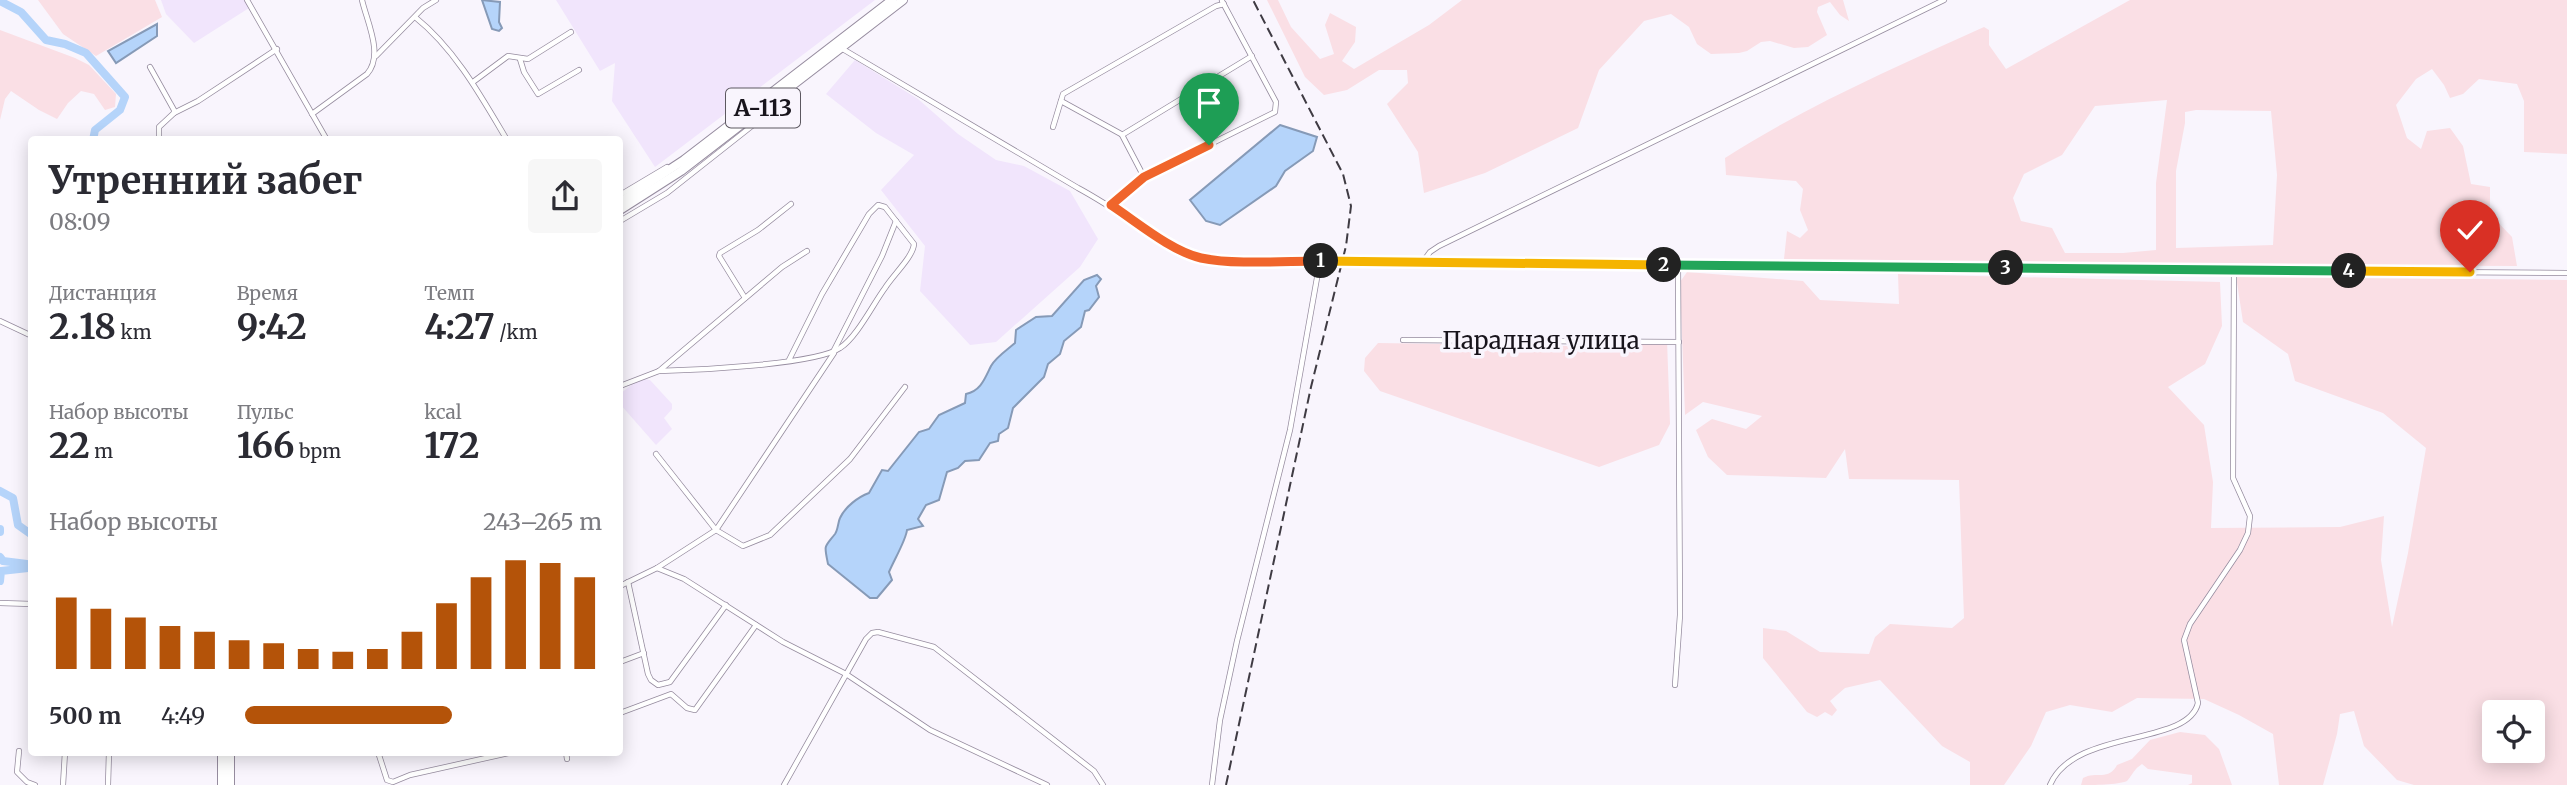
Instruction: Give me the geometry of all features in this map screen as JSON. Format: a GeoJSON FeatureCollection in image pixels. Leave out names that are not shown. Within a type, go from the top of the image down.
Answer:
{"type":"FeatureCollection","features":[{"type":"Feature","properties":{"kind":"highway","name":"А-113"},"geometry":{"type":"LineString","coordinates":[[623,200],[684,159],[892,0]]}},
{"type":"Feature","properties":{"kind":"highway","name":"А-113"},"geometry":{"type":"LineString","coordinates":[[623,208],[681,171],[902,0]]}},
{"type":"Feature","properties":{"kind":"highway"},"geometry":{"type":"LineString","coordinates":[[222,756],[222,785]]}},
{"type":"Feature","properties":{"kind":"highway"},"geometry":{"type":"LineString","coordinates":[[230,756],[230,785]]}},
{"type":"Feature","properties":{"kind":"street"},"geometry":{"type":"LineString","coordinates":[[312,114],[367,74],[373,66],[375,57],[362,0]]}},
{"type":"Feature","properties":{"kind":"street"},"geometry":{"type":"LineString","coordinates":[[375,57],[423,8],[436,0]]}},
{"type":"Feature","properties":{"kind":"street"},"geometry":{"type":"LineString","coordinates":[[1422,263],[1430,252],[1439,246],[1944,0]]}},
{"type":"Feature","properties":{"kind":"street"},"geometry":{"type":"LineString","coordinates":[[248,1],[325,136]]}},
{"type":"Feature","properties":{"kind":"street"},"geometry":{"type":"LineString","coordinates":[[1053,127],[1063,94],[1223,2],[1276,102],[1275,112],[1144,177],[1111,205]]}},
{"type":"Feature","properties":{"kind":"street"},"geometry":{"type":"LineString","coordinates":[[415,17],[430,29],[473,82],[505,136]]}},
{"type":"Feature","properties":{"kind":"street"},"geometry":{"type":"LineString","coordinates":[[473,82],[508,56],[528,58],[571,32]]}},
{"type":"Feature","properties":{"kind":"street"},"geometry":{"type":"LineString","coordinates":[[841,48],[1111,205],[1180,250],[1200,258],[1422,263],[2567,273]]}},
{"type":"Feature","properties":{"kind":"street"},"geometry":{"type":"LineString","coordinates":[[159,136],[159,127],[174,113],[198,102],[277,49]]}},
{"type":"Feature","properties":{"kind":"street"},"geometry":{"type":"LineString","coordinates":[[1122,134],[1252,56]]}},
{"type":"Feature","properties":{"kind":"street"},"geometry":{"type":"LineString","coordinates":[[520,59],[524,72],[538,94],[579,70]]}},
{"type":"Feature","properties":{"kind":"street"},"geometry":{"type":"LineString","coordinates":[[150,67],[174,113]]}},
{"type":"Feature","properties":{"kind":"street"},"geometry":{"type":"LineString","coordinates":[[623,219],[667,193],[757,122],[795,83]]}},
{"type":"Feature","properties":{"kind":"street"},"geometry":{"type":"LineString","coordinates":[[1061,101],[1122,134],[1144,177]]}},
{"type":"Feature","properties":{"kind":"street"},"geometry":{"type":"LineString","coordinates":[[623,193],[684,159]]}},
{"type":"Feature","properties":{"kind":"street"},"geometry":{"type":"LineString","coordinates":[[746,298],[719,256],[720,253],[758,230],[791,204]]}},
{"type":"Feature","properties":{"kind":"street"},"geometry":{"type":"LineString","coordinates":[[623,385],[659,371],[789,360],[842,347],[913,252],[914,244],[885,207],[873,207],[817,304],[789,360]]}},
{"type":"Feature","properties":{"kind":"street"},"geometry":{"type":"LineString","coordinates":[[623,584],[657,568],[716,530],[834,351],[891,237],[896,221]]}},
{"type":"Feature","properties":{"kind":"street"},"geometry":{"type":"LineString","coordinates":[[659,371],[782,267],[807,251]]}},
{"type":"Feature","properties":{"kind":"street"},"geometry":{"type":"LineString","coordinates":[[1212,785],[1220,720],[1290,430],[1320,261]]}},
{"type":"Feature","properties":{"kind":"street"},"geometry":{"type":"LineString","coordinates":[[1675,685],[1680,615],[1678,265]]}},
{"type":"Feature","properties":{"kind":"street"},"geometry":{"type":"LineString","coordinates":[[2050,785],[2061,768],[2082,754],[2166,730],[2192,715],[2197,708],[2183,640],[2190,624],[2240,550],[2251,523],[2233,478],[2234,270]]}},
{"type":"Feature","properties":{"kind":"street"},"geometry":{"type":"LineString","coordinates":[[0,321],[28,334]]}},
{"type":"Feature","properties":{"kind":"street","name":"Парадная улица"},"geometry":{"type":"LineString","coordinates":[[1403,340],[1679,342]]}},
{"type":"Feature","properties":{"kind":"street"},"geometry":{"type":"LineString","coordinates":[[656,454],[716,530],[743,546],[769,535],[849,459],[905,387]]}},
{"type":"Feature","properties":{"kind":"street"},"geometry":{"type":"LineString","coordinates":[[657,568],[684,579],[783,642],[846,674],[930,730],[1047,785]]}},
{"type":"Feature","properties":{"kind":"street"},"geometry":{"type":"LineString","coordinates":[[628,582],[648,674],[653,683],[661,685],[670,682],[726,605]]}},
{"type":"Feature","properties":{"kind":"street"},"geometry":{"type":"LineString","coordinates":[[0,603],[28,604]]}},
{"type":"Feature","properties":{"kind":"street"},"geometry":{"type":"LineString","coordinates":[[623,712],[671,694],[687,708],[695,710],[756,625]]}},
{"type":"Feature","properties":{"kind":"street"},"geometry":{"type":"LineString","coordinates":[[784,785],[866,639],[878,632],[934,648],[1094,771],[1103,785]]}},
{"type":"Feature","properties":{"kind":"street"},"geometry":{"type":"LineString","coordinates":[[623,661],[644,653]]}},
{"type":"Feature","properties":{"kind":"street"},"geometry":{"type":"LineString","coordinates":[[19,751],[16,772],[35,785]]}},
{"type":"Feature","properties":{"kind":"street"},"geometry":{"type":"LineString","coordinates":[[63,785],[65,756]]}},
{"type":"Feature","properties":{"kind":"street"},"geometry":{"type":"LineString","coordinates":[[108,785],[109,756]]}},
{"type":"Feature","properties":{"kind":"street"},"geometry":{"type":"LineString","coordinates":[[379,756],[384,777],[393,782],[410,775],[491,756]]}},
{"type":"Feature","properties":{"kind":"shaded area"},"geometry":{"type":"Polygon","coordinates":[[[38,0],[155,0],[162,17],[96,56],[63,34],[38,0]]]}},
{"type":"Feature","properties":{"kind":"shaded area"},"geometry":{"type":"Polygon","coordinates":[[[161,0],[245,0],[249,8],[194,43],[166,14],[161,0]]]}},
{"type":"Feature","properties":{"kind":"shaded area"},"geometry":{"type":"Polygon","coordinates":[[[556,0],[875,0],[655,167],[612,101],[615,63],[600,71],[556,0]]]}},
{"type":"Feature","properties":{"kind":"shaded area"},"geometry":{"type":"Polygon","coordinates":[[[1267,0],[1278,0],[1291,27],[1320,59],[1334,54],[1325,25],[1330,13],[1356,27],[1355,42],[1342,61],[1354,69],[1429,25],[1462,0],[1843,0],[1849,21],[1840,15],[1830,2],[1818,7],[1817,12],[1827,35],[1808,47],[1794,48],[1770,41],[1761,42],[1739,53],[1711,54],[1697,44],[1689,27],[1671,14],[1644,21],[1599,70],[1578,128],[1485,173],[1424,193],[1418,152],[1387,104],[1408,83],[1407,70],[1379,70],[1347,90],[1324,95],[1305,77],[1267,0]]]}},
{"type":"Feature","properties":{"kind":"shaded area"},"geometry":{"type":"Polygon","coordinates":[[[2130,0],[2567,0],[2567,154],[2524,152],[2524,101],[2517,84],[2479,79],[2463,94],[2450,98],[2432,69],[2416,79],[2396,105],[2407,138],[2421,149],[2427,131],[2450,128],[2463,146],[2471,184],[2490,187],[2490,214],[2512,237],[2517,266],[1891,263],[1784,259],[1787,231],[1800,238],[1808,230],[1800,210],[1803,189],[1796,181],[1726,175],[1725,158],[1787,121],[1984,27],[1989,30],[1989,45],[2006,69],[2130,0]],[[2167,100],[2095,106],[2062,155],[2024,174],[2013,198],[2021,221],[2052,228],[2065,253],[2156,250],[2156,183],[2167,100]],[[2271,111],[2185,112],[2176,171],[2176,248],[2273,245],[2277,175],[2271,111]]]}},
{"type":"Feature","properties":{"kind":"shaded area"},"geometry":{"type":"Polygon","coordinates":[[[0,30],[89,65],[116,94],[115,107],[105,110],[94,94],[81,91],[57,119],[11,91],[5,99],[0,120],[0,30]]]}},
{"type":"Feature","properties":{"kind":"shaded area"},"geometry":{"type":"Polygon","coordinates":[[[855,60],[918,99],[958,134],[996,160],[1024,166],[1070,191],[1098,239],[1080,267],[996,342],[970,345],[920,291],[925,246],[881,190],[914,155],[876,133],[826,94],[855,60]]]}},
{"type":"Feature","properties":{"kind":"shaded area"},"geometry":{"type":"Polygon","coordinates":[[[1687,272],[1803,281],[1820,300],[1899,304],[1898,274],[2220,282],[2222,326],[2205,364],[2168,387],[2204,425],[2213,482],[2211,528],[2340,527],[2384,516],[2381,560],[2392,627],[2426,448],[2383,413],[2295,381],[2288,354],[2243,322],[2236,276],[2567,280],[2567,785],[2414,785],[2397,780],[2364,746],[2354,711],[2340,714],[2323,785],[2279,785],[2273,734],[2204,699],[2137,698],[2112,712],[2070,705],[2046,712],[2031,746],[2004,785],[1970,785],[1970,762],[1942,746],[1880,680],[1845,688],[1830,701],[1837,710],[1832,716],[1825,712],[1817,717],[1807,712],[1763,658],[1763,628],[1786,631],[1820,652],[1869,654],[1875,637],[1890,624],[1952,628],[1964,618],[1959,480],[1849,479],[1845,449],[1826,478],[1727,475],[1708,457],[1696,430],[1712,419],[1746,429],[1762,416],[1703,402],[1685,415],[1680,282],[1687,272]]]}},
{"type":"Feature","properties":{"kind":"shaded area"},"geometry":{"type":"Polygon","coordinates":[[[1667,340],[1670,424],[1659,445],[1599,467],[1380,391],[1364,371],[1365,358],[1378,343],[1568,346],[1667,340]]]}},
{"type":"Feature","properties":{"kind":"shaded area"},"geometry":{"type":"Polygon","coordinates":[[[650,380],[672,404],[672,409],[664,418],[672,429],[656,445],[623,407],[623,392],[635,382],[650,380]]]}},
{"type":"Feature","properties":{"kind":"shaded area"},"geometry":{"type":"Polygon","coordinates":[[[2180,732],[2205,735],[2219,749],[2232,785],[2188,785],[2192,783],[2192,775],[2148,769],[2142,764],[2127,781],[2081,785],[2083,778],[2110,773],[2117,765],[2132,759],[2150,740],[2180,732]]]}},
{"type":"Feature","properties":{"kind":"water"},"geometry":{"type":"Polygon","coordinates":[[[482,0],[500,2],[499,22],[502,28],[499,31],[492,29],[482,0]]]}},
{"type":"Feature","properties":{"kind":"water"},"geometry":{"type":"Polygon","coordinates":[[[157,24],[157,36],[116,63],[108,51],[157,24]]]}},
{"type":"Feature","properties":{"kind":"water"},"geometry":{"type":"Polygon","coordinates":[[[1280,125],[1317,137],[1313,151],[1285,171],[1276,186],[1220,225],[1206,221],[1190,200],[1280,125]]]}},
{"type":"Feature","properties":{"kind":"water"},"geometry":{"type":"Polygon","coordinates":[[[1097,275],[1101,279],[1096,286],[1099,297],[1089,310],[1085,311],[1081,327],[1064,341],[1060,354],[1048,364],[1044,377],[1013,408],[1008,428],[999,434],[998,441],[990,443],[979,460],[965,461],[958,468],[947,472],[939,500],[926,505],[918,519],[923,526],[907,530],[889,572],[892,580],[877,598],[870,598],[828,564],[826,547],[836,532],[842,514],[852,503],[869,493],[882,470],[888,471],[919,432],[929,429],[939,415],[965,403],[966,394],[979,387],[993,363],[1015,343],[1016,330],[1036,317],[1052,316],[1084,280],[1097,275]]]}},
{"type":"Feature","properties":{"kind":"waterway"},"geometry":{"type":"LineString","coordinates":[[0,1],[21,12],[46,40],[86,53],[125,97],[120,110],[95,130],[94,136]]}},
{"type":"Feature","properties":{"kind":"waterway"},"geometry":{"type":"LineString","coordinates":[[0,491],[13,498],[18,525],[28,532]]}},
{"type":"Feature","properties":{"kind":"waterway"},"geometry":{"type":"LineString","coordinates":[[0,557],[3,561],[27,564],[28,568],[1,571],[0,581]]}},
{"type":"Feature","properties":{"kind":"railway"},"geometry":{"type":"LineString","coordinates":[[1226,785],[1311,387],[1346,246],[1351,206],[1343,174],[1253,0]]}},
{"type":"Feature","properties":{"kind":"route"},"geometry":{"type":"LineString","coordinates":[[1209,145],[1144,177],[1111,205],[1180,250],[1200,258],[1222,260],[2470,272]]}}]}
